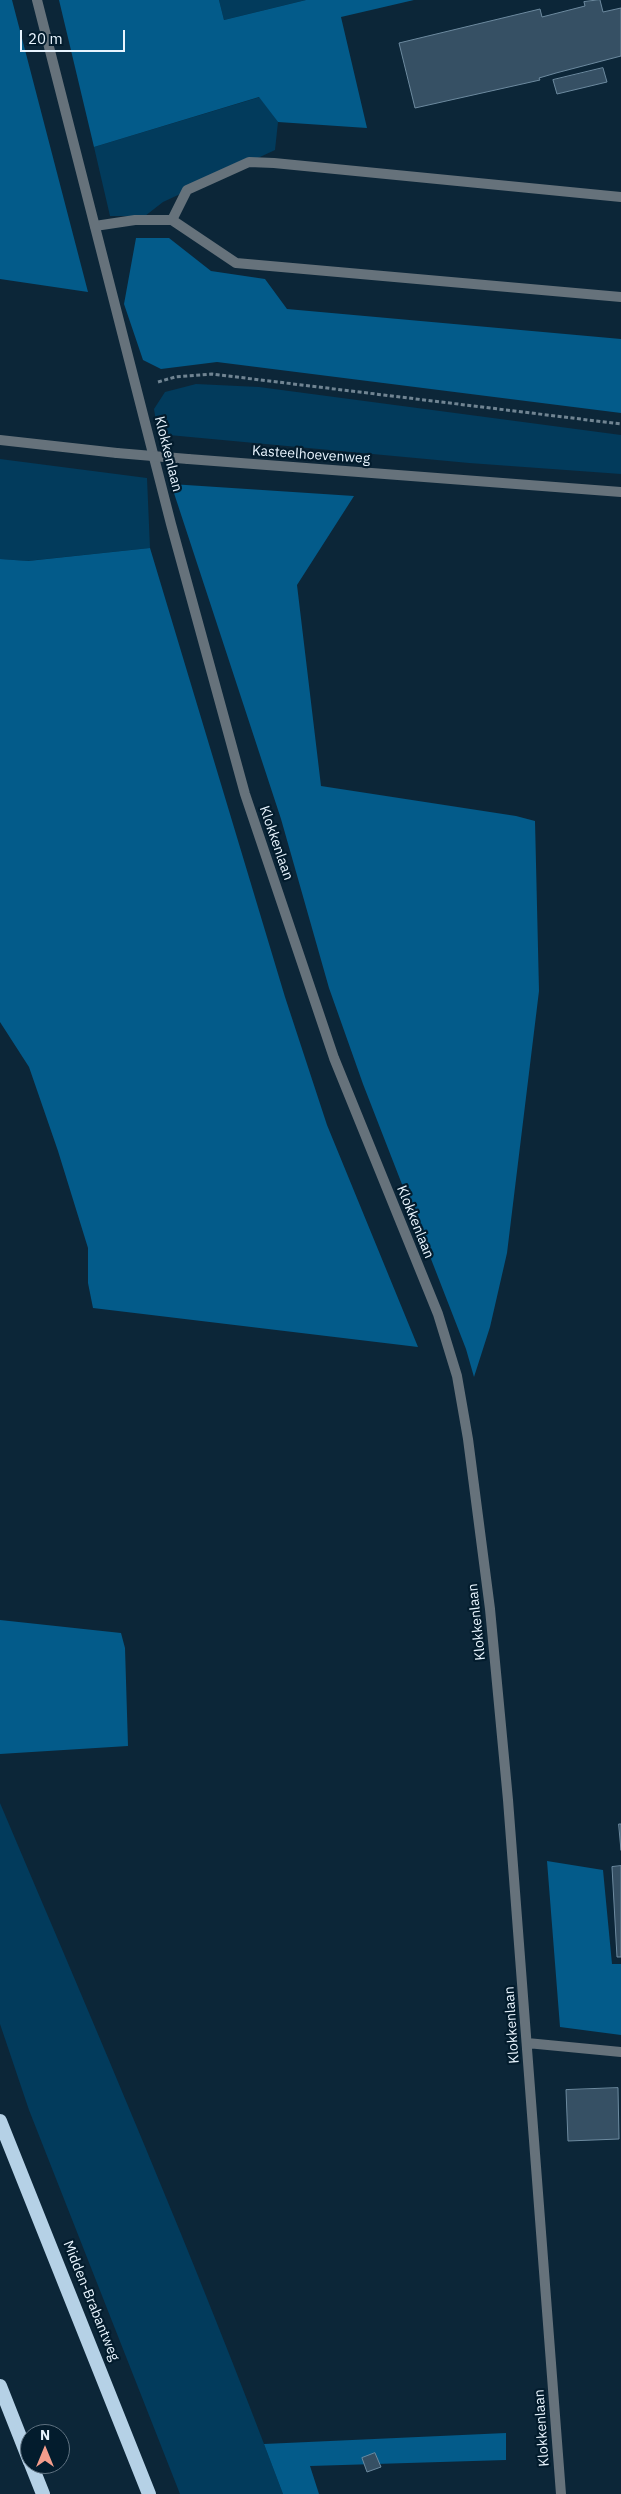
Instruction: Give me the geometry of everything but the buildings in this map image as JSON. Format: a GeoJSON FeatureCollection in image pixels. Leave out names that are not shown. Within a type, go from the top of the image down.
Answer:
{"type":"FeatureCollection","features":[{"type":"Feature","properties":{"kind":"highway","name":"Midden-Brabantweg"},"geometry":{"type":"LineString","coordinates":[[0,2121],[149,2494]]}},
{"type":"Feature","properties":{"kind":"highway"},"geometry":{"type":"LineString","coordinates":[[0,2386],[20,2437]]}},
{"type":"Feature","properties":{"kind":"highway"},"geometry":{"type":"LineString","coordinates":[[35,2474],[43,2494]]}},
{"type":"Feature","properties":{"kind":"street","name":"Klokkenlaan"},"geometry":{"type":"LineString","coordinates":[[37,0],[171,524],[245,794],[334,1058],[438,1314],[457,1376],[468,1439],[491,1619],[508,1800],[561,2494]]}},
{"type":"Feature","properties":{"kind":"street"},"geometry":{"type":"LineString","coordinates":[[172,220],[187,190],[249,162],[621,198]]}},
{"type":"Feature","properties":{"kind":"street"},"geometry":{"type":"LineString","coordinates":[[95,226],[135,220],[172,220],[236,263],[621,296]]}},
{"type":"Feature","properties":{"kind":"street","name":"Kasteelhoevenweg"},"geometry":{"type":"LineString","coordinates":[[0,440],[188,459],[621,492]]}},
{"type":"Feature","properties":{"kind":"street"},"geometry":{"type":"LineString","coordinates":[[527,2043],[621,2052]]}},
{"type":"Feature","properties":{"kind":"path"},"geometry":{"type":"LineString","coordinates":[[137,387],[175,377],[212,374],[621,424]]}},
{"type":"Feature","properties":{"kind":"shaded area"},"geometry":{"type":"Polygon","coordinates":[[[0,0],[12,0],[88,292],[0,279],[0,0]]]}},
{"type":"Feature","properties":{"kind":"shaded area"},"geometry":{"type":"Polygon","coordinates":[[[59,0],[219,0],[224,20],[306,0],[414,0],[341,17],[367,128],[278,122],[259,97],[94,147],[59,0]]]}},
{"type":"Feature","properties":{"kind":"shaded area"},"geometry":{"type":"Polygon","coordinates":[[[219,0],[306,0],[224,20],[219,0]]]}},
{"type":"Feature","properties":{"kind":"shaded area"},"geometry":{"type":"Polygon","coordinates":[[[260,97],[278,122],[275,150],[163,202],[145,216],[110,216],[94,147],[260,97]]]}},
{"type":"Feature","properties":{"kind":"shaded area"},"geometry":{"type":"Polygon","coordinates":[[[136,238],[169,238],[211,271],[265,279],[287,309],[621,339],[621,413],[217,362],[161,369],[143,360],[124,304],[136,238]]]}},
{"type":"Feature","properties":{"kind":"shaded area"},"geometry":{"type":"Polygon","coordinates":[[[196,384],[259,387],[621,435],[621,474],[469,463],[158,434],[154,409],[165,392],[196,384]]]}},
{"type":"Feature","properties":{"kind":"shaded area"},"geometry":{"type":"Polygon","coordinates":[[[0,459],[147,478],[150,548],[27,561],[0,559],[0,459]]]}},
{"type":"Feature","properties":{"kind":"shaded area"},"geometry":{"type":"Polygon","coordinates":[[[171,484],[354,496],[297,585],[321,786],[516,816],[535,821],[539,991],[507,1253],[490,1327],[474,1377],[466,1349],[363,1084],[329,988],[281,819],[171,484]]]}},
{"type":"Feature","properties":{"kind":"shaded area"},"geometry":{"type":"Polygon","coordinates":[[[150,548],[285,997],[327,1125],[418,1347],[93,1308],[88,1283],[88,1248],[58,1151],[29,1067],[0,1022],[0,559],[28,561],[150,548]]]}},
{"type":"Feature","properties":{"kind":"shaded area"},"geometry":{"type":"Polygon","coordinates":[[[0,1620],[121,1633],[125,1648],[128,1746],[0,1754],[0,1620]]]}},
{"type":"Feature","properties":{"kind":"shaded area"},"geometry":{"type":"Polygon","coordinates":[[[0,1803],[181,2233],[283,2494],[180,2494],[29,2110],[0,2024],[0,1803]]]}},
{"type":"Feature","properties":{"kind":"shaded area"},"geometry":{"type":"Polygon","coordinates":[[[547,1861],[603,1870],[612,1964],[621,1964],[621,2035],[560,2027],[547,1861]]]}},
{"type":"Feature","properties":{"kind":"shaded area"},"geometry":{"type":"Polygon","coordinates":[[[506,2433],[506,2460],[310,2466],[319,2494],[283,2494],[264,2444],[506,2433]]]}}]}
